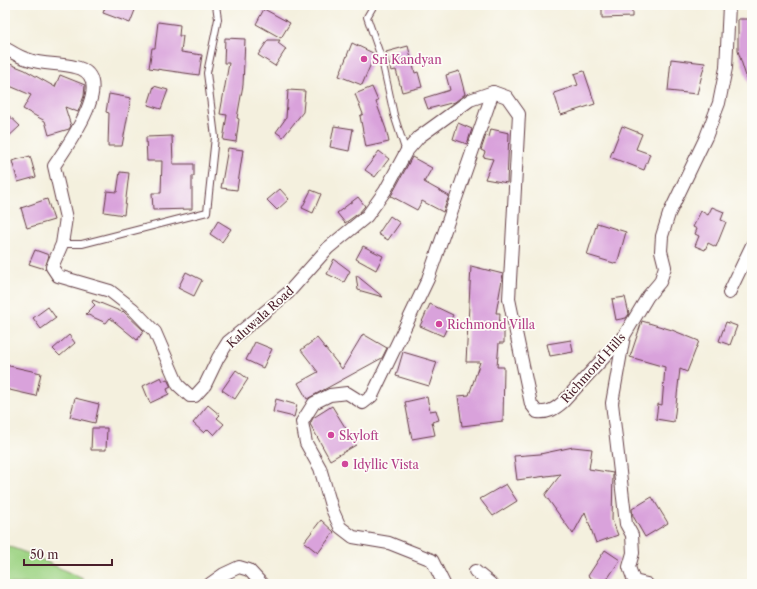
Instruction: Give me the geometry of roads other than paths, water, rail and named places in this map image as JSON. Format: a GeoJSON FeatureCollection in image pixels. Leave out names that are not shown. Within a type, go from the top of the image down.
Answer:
{"type":"FeatureCollection","features":[{"type":"Feature","properties":{"kind":"street","name":"Richmond Hills"},"geometry":{"type":"LineString","coordinates":[[493,92],[507,97],[519,114],[509,299],[533,408],[538,412],[545,412],[554,410],[564,402],[624,336],[648,296],[660,282],[665,267],[661,251],[662,236],[669,214],[706,137],[719,103],[726,68],[729,5]]}},
{"type":"Feature","properties":{"kind":"street","name":"Kaluwala Road"},"geometry":{"type":"LineString","coordinates":[[5,48],[28,60],[77,67],[87,71],[92,78],[94,92],[88,110],[54,166],[66,218],[62,244],[52,266],[58,276],[110,291],[133,309],[155,332],[178,385],[190,396],[195,396],[205,385],[218,358],[228,342],[288,293],[328,248],[367,216],[385,190],[406,152]]}},
{"type":"Feature","properties":{"kind":"street"},"geometry":{"type":"LineString","coordinates":[[406,152],[419,137],[470,100],[493,92]]}},
{"type":"Feature","properties":{"kind":"street"},"geometry":{"type":"LineString","coordinates":[[444,584],[432,560],[389,543],[353,537],[340,528],[332,509],[320,468],[306,443],[302,422],[314,403],[330,395],[346,393],[363,403],[372,396],[428,278],[493,92]]}},
{"type":"Feature","properties":{"kind":"street"},"geometry":{"type":"LineString","coordinates":[[729,293],[752,245]]}},
{"type":"Feature","properties":{"kind":"street"},"geometry":{"type":"LineString","coordinates":[[624,336],[612,403],[626,524],[632,535],[633,553],[629,566],[634,580],[647,584]]}},
{"type":"Feature","properties":{"kind":"street"},"geometry":{"type":"LineString","coordinates":[[210,584],[224,574],[239,567],[249,570],[262,584]]}},
{"type":"Feature","properties":{"kind":"street"},"geometry":{"type":"LineString","coordinates":[[475,571],[491,584]]}},
{"type":"Feature","properties":{"kind":"lane"},"geometry":{"type":"LineString","coordinates":[[62,244],[82,244],[207,212],[216,137],[207,73],[218,19],[216,5]]}},
{"type":"Feature","properties":{"kind":"lane"},"geometry":{"type":"LineString","coordinates":[[374,5],[367,18],[382,60],[394,115],[406,152]]}},
{"type":"Feature","properties":{"kind":"place","name":"Sri Kandyan"},"geometry":{"type":"Point","coordinates":[364,59]}},
{"type":"Feature","properties":{"kind":"place","name":"Richmond Villa"},"geometry":{"type":"Point","coordinates":[439,324]}},
{"type":"Feature","properties":{"kind":"place","name":"Skyloft"},"geometry":{"type":"Point","coordinates":[331,435]}},
{"type":"Feature","properties":{"kind":"place","name":"Idyllic Vista"},"geometry":{"type":"Point","coordinates":[345,464]}}]}
